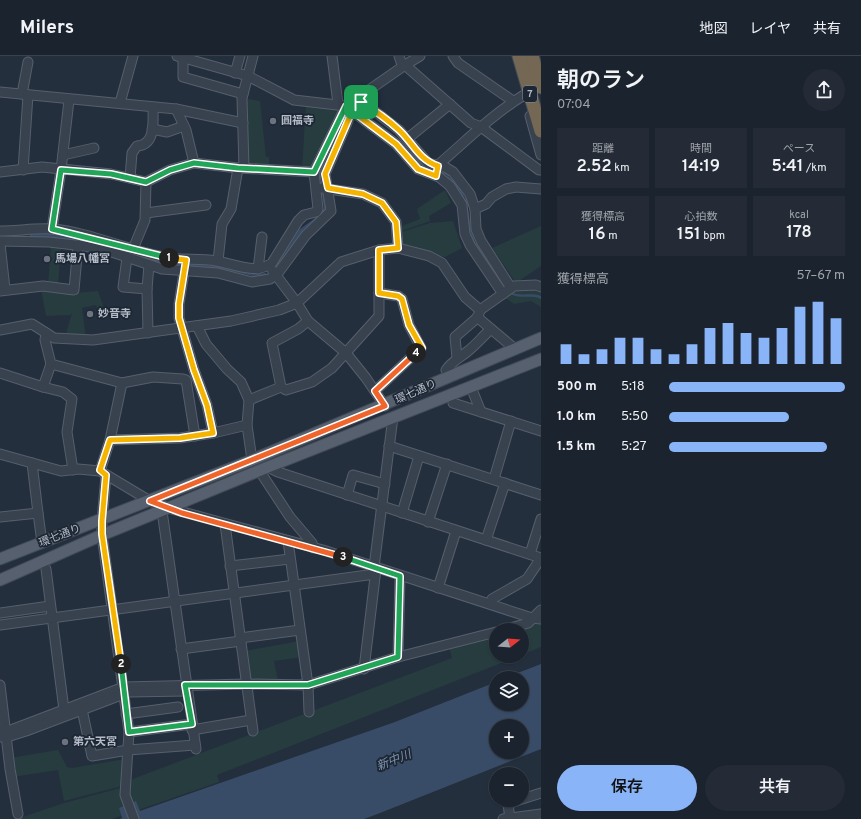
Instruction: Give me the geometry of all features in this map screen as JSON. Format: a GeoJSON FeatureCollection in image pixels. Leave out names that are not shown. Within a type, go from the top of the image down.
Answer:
{"type":"FeatureCollection","features":[{"type":"Feature","properties":{"kind":"highway","name":"7"},"geometry":{"type":"LineString","coordinates":[[519,56],[541,131]]}},
{"type":"Feature","properties":{"kind":"highway"},"geometry":{"type":"LineString","coordinates":[[526,56],[541,107]]}},
{"type":"Feature","properties":{"kind":"highway"},"geometry":{"type":"LineString","coordinates":[[532,56],[541,87]]}},
{"type":"Feature","properties":{"kind":"highway"},"geometry":{"type":"LineString","coordinates":[[539,56],[541,64]]}},
{"type":"Feature","properties":{"kind":"main road","name":"環七通り"},"geometry":{"type":"LineString","coordinates":[[0,559],[102,521],[385,406],[541,338]]}},
{"type":"Feature","properties":{"kind":"main road","name":"環七通り"},"geometry":{"type":"LineString","coordinates":[[0,580],[102,534],[541,359]]}},
{"type":"Feature","properties":{"kind":"street"},"geometry":{"type":"LineString","coordinates":[[120,103],[134,56]]}},
{"type":"Feature","properties":{"kind":"street"},"geometry":{"type":"LineString","coordinates":[[210,65],[212,56]]}},
{"type":"Feature","properties":{"kind":"street"},"geometry":{"type":"LineString","coordinates":[[235,73],[240,56]]}},
{"type":"Feature","properties":{"kind":"street"},"geometry":{"type":"LineString","coordinates":[[218,261],[222,224],[231,209],[241,168],[243,94],[254,56]]}},
{"type":"Feature","properties":{"kind":"street"},"geometry":{"type":"LineString","coordinates":[[78,245],[74,290],[43,286],[2,290],[0,242],[78,245],[106,250],[162,269],[218,273],[252,282],[270,279],[274,272],[306,235],[331,211],[314,172],[342,105],[332,56]]}},
{"type":"Feature","properties":{"kind":"street"},"geometry":{"type":"LineString","coordinates":[[399,56],[401,62],[471,123],[481,127],[541,170]]}},
{"type":"Feature","properties":{"kind":"street"},"geometry":{"type":"LineString","coordinates":[[243,94],[183,77],[183,57],[248,76],[294,100],[342,105],[356,100],[405,64],[420,56]]}},
{"type":"Feature","properties":{"kind":"street"},"geometry":{"type":"LineString","coordinates":[[453,56],[458,63],[513,101]]}},
{"type":"Feature","properties":{"kind":"street"},"geometry":{"type":"LineString","coordinates":[[513,56],[541,155]]}},
{"type":"Feature","properties":{"kind":"street"},"geometry":{"type":"LineString","coordinates":[[23,170],[25,95],[28,62]]}},
{"type":"Feature","properties":{"kind":"street"},"geometry":{"type":"LineString","coordinates":[[199,81],[200,63]]}},
{"type":"Feature","properties":{"kind":"street"},"geometry":{"type":"LineString","coordinates":[[0,92],[69,100],[120,103],[176,109],[243,123]]}},
{"type":"Feature","properties":{"kind":"street"},"geometry":{"type":"LineString","coordinates":[[437,171],[481,127],[513,101],[524,95]]}},
{"type":"Feature","properties":{"kind":"street"},"geometry":{"type":"LineString","coordinates":[[52,229],[63,155],[69,100]]}},
{"type":"Feature","properties":{"kind":"street"},"geometry":{"type":"LineString","coordinates":[[356,100],[382,116],[407,139],[456,194],[462,206],[470,215],[481,241],[511,288]]}},
{"type":"Feature","properties":{"kind":"street"},"geometry":{"type":"LineString","coordinates":[[407,139],[450,104]]}},
{"type":"Feature","properties":{"kind":"street"},"geometry":{"type":"LineString","coordinates":[[130,178],[132,153],[137,146],[146,145],[149,142],[152,129],[153,107]]}},
{"type":"Feature","properties":{"kind":"street"},"geometry":{"type":"LineString","coordinates":[[176,109],[184,126],[194,163]]}},
{"type":"Feature","properties":{"kind":"street"},"geometry":{"type":"LineString","coordinates":[[385,406],[346,353],[308,321],[297,303],[274,272],[272,263],[298,221],[304,215],[316,212],[318,209],[325,174],[350,116],[356,114],[396,144],[418,169],[453,172],[470,194],[470,215],[465,234],[470,245],[503,294]]}},
{"type":"Feature","properties":{"kind":"street"},"geometry":{"type":"LineString","coordinates":[[152,129],[167,132],[184,126]]}},
{"type":"Feature","properties":{"kind":"street"},"geometry":{"type":"LineString","coordinates":[[63,155],[94,148]]}},
{"type":"Feature","properties":{"kind":"street"},"geometry":{"type":"LineString","coordinates":[[0,172],[42,167],[111,174],[146,182],[170,170],[194,163],[241,168],[314,172]]}},
{"type":"Feature","properties":{"kind":"street"},"geometry":{"type":"LineString","coordinates":[[133,249],[139,237],[146,213],[146,182]]}},
{"type":"Feature","properties":{"kind":"street"},"geometry":{"type":"LineString","coordinates":[[470,215],[486,204],[492,197],[506,189],[516,187],[541,189]]}},
{"type":"Feature","properties":{"kind":"street"},"geometry":{"type":"LineString","coordinates":[[322,188],[363,194],[382,203],[396,222],[398,248]]}},
{"type":"Feature","properties":{"kind":"street"},"geometry":{"type":"LineString","coordinates":[[146,213],[206,205]]}},
{"type":"Feature","properties":{"kind":"street"},"geometry":{"type":"LineString","coordinates":[[0,231],[52,229],[160,257],[186,260],[218,261],[245,268],[274,272]]}},
{"type":"Feature","properties":{"kind":"street"},"geometry":{"type":"LineString","coordinates":[[258,269],[262,237]]}},
{"type":"Feature","properties":{"kind":"street"},"geometry":{"type":"LineString","coordinates":[[0,330],[32,324],[54,338],[93,340],[231,321],[272,312],[297,303],[341,262],[379,250],[398,248],[429,256],[442,263],[465,297],[491,329],[515,349]]}},
{"type":"Feature","properties":{"kind":"street"},"geometry":{"type":"LineString","coordinates":[[308,321],[298,329],[272,344],[281,387],[286,390],[312,382],[332,368],[379,316],[379,250]]}},
{"type":"Feature","properties":{"kind":"street"},"geometry":{"type":"LineString","coordinates":[[127,258],[123,287],[148,289]]}},
{"type":"Feature","properties":{"kind":"street"},"geometry":{"type":"LineString","coordinates":[[186,260],[179,304],[181,329],[207,405],[213,433]]}},
{"type":"Feature","properties":{"kind":"street"},"geometry":{"type":"LineString","coordinates":[[148,333],[149,265]]}},
{"type":"Feature","properties":{"kind":"street"},"geometry":{"type":"LineString","coordinates":[[457,358],[455,337],[503,294],[514,286],[536,285],[541,288]]}},
{"type":"Feature","properties":{"kind":"street"},"geometry":{"type":"LineString","coordinates":[[375,391],[422,348],[409,325],[402,299],[398,296],[379,293]]}},
{"type":"Feature","properties":{"kind":"street"},"geometry":{"type":"LineString","coordinates":[[197,326],[206,344],[226,369],[241,382],[248,400],[247,425],[252,460]]}},
{"type":"Feature","properties":{"kind":"street"},"geometry":{"type":"LineString","coordinates":[[449,377],[446,370],[457,358],[467,352],[491,329]]}},
{"type":"Feature","properties":{"kind":"street"},"geometry":{"type":"LineString","coordinates":[[43,387],[51,364],[45,340],[46,333]]}},
{"type":"Feature","properties":{"kind":"street"},"geometry":{"type":"LineString","coordinates":[[51,364],[122,383],[152,377],[186,380],[195,436]]}},
{"type":"Feature","properties":{"kind":"street"},"geometry":{"type":"LineString","coordinates":[[0,373],[63,392],[72,399],[67,432],[73,470]]}},
{"type":"Feature","properties":{"kind":"street"},"geometry":{"type":"LineString","coordinates":[[122,383],[103,473],[102,534],[114,609],[129,732],[125,794],[134,819]]}},
{"type":"Feature","properties":{"kind":"street"},"geometry":{"type":"LineString","coordinates":[[248,400],[281,387]]}},
{"type":"Feature","properties":{"kind":"street"},"geometry":{"type":"LineString","coordinates":[[471,388],[481,412]]}},
{"type":"Feature","properties":{"kind":"street"},"geometry":{"type":"LineString","coordinates":[[453,403],[541,431]]}},
{"type":"Feature","properties":{"kind":"street"},"geometry":{"type":"LineString","coordinates":[[364,669],[393,417]]}},
{"type":"Feature","properties":{"kind":"street"},"geometry":{"type":"LineString","coordinates":[[494,479],[511,422]]}},
{"type":"Feature","properties":{"kind":"street"},"geometry":{"type":"LineString","coordinates":[[110,440],[195,436],[247,425]]}},
{"type":"Feature","properties":{"kind":"street"},"geometry":{"type":"LineString","coordinates":[[389,446],[541,495]]}},
{"type":"Feature","properties":{"kind":"street"},"geometry":{"type":"LineString","coordinates":[[0,454],[61,471],[94,469],[164,509],[313,548],[375,570],[400,576],[537,619],[541,610]]}},
{"type":"Feature","properties":{"kind":"street"},"geometry":{"type":"LineString","coordinates":[[402,513],[419,456]]}},
{"type":"Feature","properties":{"kind":"street"},"geometry":{"type":"LineString","coordinates":[[32,463],[42,543]]}},
{"type":"Feature","properties":{"kind":"street"},"geometry":{"type":"LineString","coordinates":[[428,522],[447,464]]}},
{"type":"Feature","properties":{"kind":"street"},"geometry":{"type":"LineString","coordinates":[[264,469],[278,472],[541,558],[527,579],[492,599],[490,604]]}},
{"type":"Feature","properties":{"kind":"street"},"geometry":{"type":"LineString","coordinates":[[264,469],[290,517],[312,543],[313,548]]}},
{"type":"Feature","properties":{"kind":"street"},"geometry":{"type":"LineString","coordinates":[[347,495],[353,475],[385,484]]}},
{"type":"Feature","properties":{"kind":"street"},"geometry":{"type":"LineString","coordinates":[[486,540],[504,483]]}},
{"type":"Feature","properties":{"kind":"street"},"geometry":{"type":"LineString","coordinates":[[82,707],[92,756],[128,750],[195,747],[163,518],[164,509]]}},
{"type":"Feature","properties":{"kind":"street"},"geometry":{"type":"LineString","coordinates":[[0,517],[38,513]]}},
{"type":"Feature","properties":{"kind":"street"},"geometry":{"type":"LineString","coordinates":[[530,554],[541,519]]}},
{"type":"Feature","properties":{"kind":"street"},"geometry":{"type":"LineString","coordinates":[[225,524],[253,731]]}},
{"type":"Feature","properties":{"kind":"street"},"geometry":{"type":"LineString","coordinates":[[438,588],[456,531]]}},
{"type":"Feature","properties":{"kind":"street"},"geometry":{"type":"LineString","coordinates":[[288,541],[308,685],[309,712]]}},
{"type":"Feature","properties":{"kind":"street"},"geometry":{"type":"LineString","coordinates":[[230,566],[290,559]]}},
{"type":"Feature","properties":{"kind":"street"},"geometry":{"type":"LineString","coordinates":[[46,569],[64,710]]}},
{"type":"Feature","properties":{"kind":"street"},"geometry":{"type":"LineString","coordinates":[[0,625],[294,585],[375,570]]}},
{"type":"Feature","properties":{"kind":"street"},"geometry":{"type":"LineString","coordinates":[[398,657],[400,576]]}},
{"type":"Feature","properties":{"kind":"street"},"geometry":{"type":"LineString","coordinates":[[0,613],[50,606]]}},
{"type":"Feature","properties":{"kind":"street"},"geometry":{"type":"LineString","coordinates":[[181,649],[300,630]]}},
{"type":"Feature","properties":{"kind":"street"},"geometry":{"type":"LineString","coordinates":[[3,734],[82,707],[124,690],[247,684],[308,685],[364,669],[398,657],[489,634]]}},
{"type":"Feature","properties":{"kind":"street"},"geometry":{"type":"LineString","coordinates":[[0,685],[3,734],[18,814]]}},
{"type":"Feature","properties":{"kind":"street"},"geometry":{"type":"LineString","coordinates":[[3,734],[64,710],[82,707]]}},
{"type":"Feature","properties":{"kind":"street"},"geometry":{"type":"LineString","coordinates":[[126,714],[178,707]]}},
{"type":"Feature","properties":{"kind":"street"},"geometry":{"type":"LineString","coordinates":[[129,732],[251,720]]}},
{"type":"Feature","properties":{"kind":"street"},"geometry":{"type":"LineString","coordinates":[[529,797],[541,793]]}},
{"type":"Feature","properties":{"kind":"street"},"geometry":{"type":"LineString","coordinates":[[508,807],[508,819],[541,814]]}},
{"type":"Feature","properties":{"kind":"green space"},"geometry":{"type":"Polygon","coordinates":[[[248,99],[260,101],[266,157],[269,157],[269,166],[248,164],[248,99]]]}},
{"type":"Feature","properties":{"kind":"green space"},"geometry":{"type":"Polygon","coordinates":[[[306,106],[338,109],[314,166],[310,169],[302,168],[306,106]]]}},
{"type":"Feature","properties":{"kind":"green space"},"geometry":{"type":"Polygon","coordinates":[[[445,190],[451,203],[429,216],[430,221],[399,232],[399,227],[420,219],[417,209],[445,190]]]}},
{"type":"Feature","properties":{"kind":"green space"},"geometry":{"type":"Polygon","coordinates":[[[453,221],[462,248],[445,257],[400,247],[401,232],[430,223],[453,221]]]}},
{"type":"Feature","properties":{"kind":"green space"},"geometry":{"type":"Polygon","coordinates":[[[541,226],[541,266],[516,283],[492,248],[541,226]]]}},
{"type":"Feature","properties":{"kind":"green space"},"geometry":{"type":"Polygon","coordinates":[[[52,231],[184,261],[182,272],[102,251],[61,246],[58,286],[48,285],[51,244],[0,244],[0,233],[52,231]]]}},
{"type":"Feature","properties":{"kind":"green space"},"geometry":{"type":"Polygon","coordinates":[[[536,288],[541,291],[541,307],[531,301],[514,304],[504,297],[515,289],[536,288]]]}},
{"type":"Feature","properties":{"kind":"green space"},"geometry":{"type":"Polygon","coordinates":[[[41,289],[59,291],[73,295],[74,297],[75,293],[98,291],[106,314],[100,316],[96,305],[82,308],[86,338],[65,337],[72,313],[70,315],[46,316],[41,289]]]}},
{"type":"Feature","properties":{"kind":"green space"},"geometry":{"type":"Polygon","coordinates":[[[538,618],[541,618],[541,647],[529,652],[529,627],[538,618]]]}},
{"type":"Feature","properties":{"kind":"green space"},"geometry":{"type":"Polygon","coordinates":[[[489,638],[489,663],[501,663],[217,775],[219,782],[112,819],[17,819],[64,803],[128,786],[130,780],[452,658],[449,647],[489,638]]]}},
{"type":"Feature","properties":{"kind":"green space"},"geometry":{"type":"Polygon","coordinates":[[[300,641],[302,657],[274,661],[278,681],[249,681],[245,651],[300,641]]]}},
{"type":"Feature","properties":{"kind":"green space"},"geometry":{"type":"Polygon","coordinates":[[[58,750],[67,767],[72,768],[125,759],[122,786],[64,801],[58,770],[13,777],[10,758],[58,750]]]}},
{"type":"Feature","properties":{"kind":"water"},"geometry":{"type":"Polygon","coordinates":[[[411,152],[423,165],[446,173],[460,188],[467,201],[471,229],[475,242],[504,286],[502,287],[476,249],[469,229],[465,202],[458,189],[446,175],[421,167],[409,154],[411,152]]]}},
{"type":"Feature","properties":{"kind":"water"},"geometry":{"type":"Polygon","coordinates":[[[322,194],[325,194],[327,208],[325,214],[304,229],[277,269],[276,267],[299,230],[322,213],[324,208],[322,194]]]}},
{"type":"Feature","properties":{"kind":"water"},"geometry":{"type":"Polygon","coordinates":[[[191,264],[219,266],[254,274],[266,273],[267,275],[253,276],[218,268],[191,266],[191,264]]]}},
{"type":"Feature","properties":{"kind":"water"},"geometry":{"type":"Polygon","coordinates":[[[511,292],[518,294],[533,294],[541,296],[541,299],[516,296],[509,293],[511,292]]]}},
{"type":"Feature","properties":{"kind":"water","name":"新中川"},"geometry":{"type":"Polygon","coordinates":[[[541,664],[541,749],[529,754],[529,719],[489,719],[489,759],[516,759],[496,767],[489,767],[489,770],[364,819],[120,819],[122,818],[119,808],[136,801],[140,811],[395,722],[489,685],[489,711],[529,711],[529,671],[523,671],[541,664]]]}},
{"type":"Feature","properties":{"kind":"waterway"},"geometry":{"type":"LineString","coordinates":[[36,237],[84,240],[174,265],[182,265]]}},
{"type":"Feature","properties":{"kind":"place","name":"圓福寺"},"geometry":{"type":"Point","coordinates":[273,121]}},
{"type":"Feature","properties":{"kind":"place","name":"馬場八幡宮"},"geometry":{"type":"Point","coordinates":[47,259]}},
{"type":"Feature","properties":{"kind":"place","name":"妙音寺"},"geometry":{"type":"Point","coordinates":[90,314]}},
{"type":"Feature","properties":{"kind":"place","name":"第六天宮"},"geometry":{"type":"Point","coordinates":[65,742]}},
{"type":"Feature","properties":{"kind":"route"},"geometry":{"type":"LineString","coordinates":[[356,100],[361,102],[399,130],[428,162],[438,166],[436,176],[418,169],[396,144],[356,114],[350,116],[325,174],[328,188],[363,194],[382,203],[396,222],[398,248],[379,250],[379,293],[398,296],[402,299],[409,325],[422,348],[375,391],[385,406],[150,501],[182,513],[323,550],[400,576],[398,657],[364,669],[308,685],[185,685],[192,724],[129,732],[114,609],[102,534],[106,475],[100,470],[110,440],[180,438],[213,433],[207,405],[194,370],[179,318],[179,304],[186,260],[160,257],[52,229],[61,170],[111,174],[146,182],[170,170],[194,163],[238,168],[314,172],[346,106],[356,100]]}}]}
